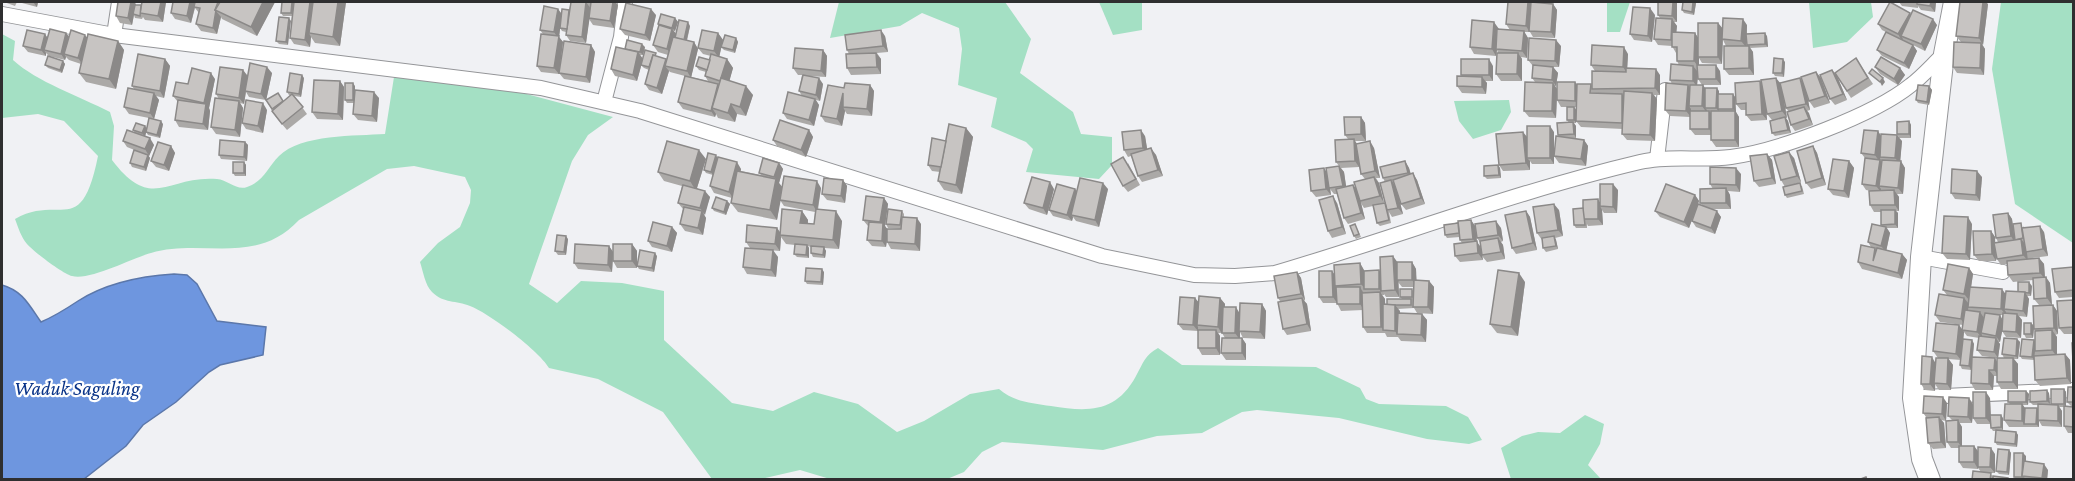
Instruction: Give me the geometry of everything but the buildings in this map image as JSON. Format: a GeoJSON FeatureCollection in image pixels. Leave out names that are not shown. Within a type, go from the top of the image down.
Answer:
{"type":"FeatureCollection","features":[{"type":"Feature","properties":{"kind":"main road"},"geometry":{"type":"LineString","coordinates":[[1930,480],[1922,459],[1913,398],[1921,257],[1944,54],[1954,2]]}},
{"type":"Feature","properties":{"kind":"street"},"geometry":{"type":"LineString","coordinates":[[114,35],[119,2]]}},
{"type":"Feature","properties":{"kind":"street"},"geometry":{"type":"LineString","coordinates":[[604,102],[621,37],[625,2]]}},
{"type":"Feature","properties":{"kind":"street"},"geometry":{"type":"LineString","coordinates":[[2,14],[114,35],[541,88],[640,111],[1102,256],[1194,275],[1235,276],[1275,273],[1551,187],[1657,159],[1731,157],[1853,118],[1883,104],[1912,85],[1944,54]]}},
{"type":"Feature","properties":{"kind":"street"},"geometry":{"type":"LineString","coordinates":[[1657,159],[1665,90]]}},
{"type":"Feature","properties":{"kind":"street"},"geometry":{"type":"LineString","coordinates":[[1921,257],[2003,272]]}},
{"type":"Feature","properties":{"kind":"street"},"geometry":{"type":"LineString","coordinates":[[1913,398],[2073,390]]}},
{"type":"Feature","properties":{"kind":"green space"},"geometry":{"type":"Polygon","coordinates":[[[839,2],[1005,2],[1031,39],[1020,73],[1073,112],[1081,134],[1112,137],[1112,165],[1099,179],[1026,172],[1033,149],[1026,142],[991,127],[997,98],[958,85],[962,49],[959,28],[922,13],[900,26],[830,38],[839,2]]]}},
{"type":"Feature","properties":{"kind":"green space"},"geometry":{"type":"Polygon","coordinates":[[[1099,2],[1142,2],[1142,30],[1113,35],[1099,2]]]}},
{"type":"Feature","properties":{"kind":"green space"},"geometry":{"type":"Polygon","coordinates":[[[1607,2],[1630,2],[1620,32],[1607,32],[1607,2]]]}},
{"type":"Feature","properties":{"kind":"green space"},"geometry":{"type":"Polygon","coordinates":[[[1809,2],[1871,2],[1873,17],[1847,42],[1813,48],[1809,2]]]}},
{"type":"Feature","properties":{"kind":"green space"},"geometry":{"type":"Polygon","coordinates":[[[2001,2],[2073,2],[2073,243],[2015,204],[1992,69],[2001,2]]]}},
{"type":"Feature","properties":{"kind":"green space"},"geometry":{"type":"Polygon","coordinates":[[[2,34],[15,41],[13,60],[23,68],[46,82],[110,112],[114,126],[112,160],[126,176],[138,185],[150,188],[161,188],[200,179],[217,179],[243,188],[261,178],[279,156],[301,144],[345,136],[385,134],[394,77],[519,92],[613,117],[588,135],[572,161],[529,284],[557,303],[581,281],[622,283],[664,291],[664,340],[732,403],[773,411],[814,392],[858,404],[897,432],[924,421],[970,394],[999,389],[1011,397],[1030,403],[1089,409],[1110,403],[1119,397],[1128,388],[1147,357],[1158,348],[1182,365],[1316,367],[1360,388],[1366,399],[1379,404],[1446,406],[1468,417],[1482,440],[1469,444],[1427,439],[1339,418],[1257,410],[1242,412],[1202,433],[1157,436],[1103,450],[1002,442],[982,452],[964,472],[947,479],[830,479],[800,470],[761,479],[712,479],[663,412],[598,379],[549,368],[525,343],[489,316],[465,304],[441,298],[430,289],[420,262],[438,243],[460,227],[470,203],[471,190],[465,177],[414,166],[387,169],[264,243],[246,247],[170,249],[151,253],[80,277],[62,271],[27,244],[15,219],[31,212],[76,206],[84,198],[98,156],[64,121],[38,114],[2,118],[2,34]]]}},
{"type":"Feature","properties":{"kind":"green space"},"geometry":{"type":"Polygon","coordinates":[[[1509,100],[1511,112],[1501,130],[1473,139],[1459,121],[1454,101],[1509,100]]]}},
{"type":"Feature","properties":{"kind":"green space"},"geometry":{"type":"Polygon","coordinates":[[[1585,415],[1604,424],[1600,444],[1588,465],[1601,479],[1511,479],[1501,448],[1522,436],[1538,432],[1560,433],[1585,415]]]}},
{"type":"Feature","properties":{"kind":"water","name":"Waduk Saguling"},"geometry":{"type":"Polygon","coordinates":[[[174,274],[187,275],[197,284],[217,321],[266,327],[263,355],[220,365],[209,372],[176,402],[143,425],[126,446],[84,479],[2,479],[2,285],[20,295],[41,322],[100,289],[137,279],[174,274]]]}}]}
